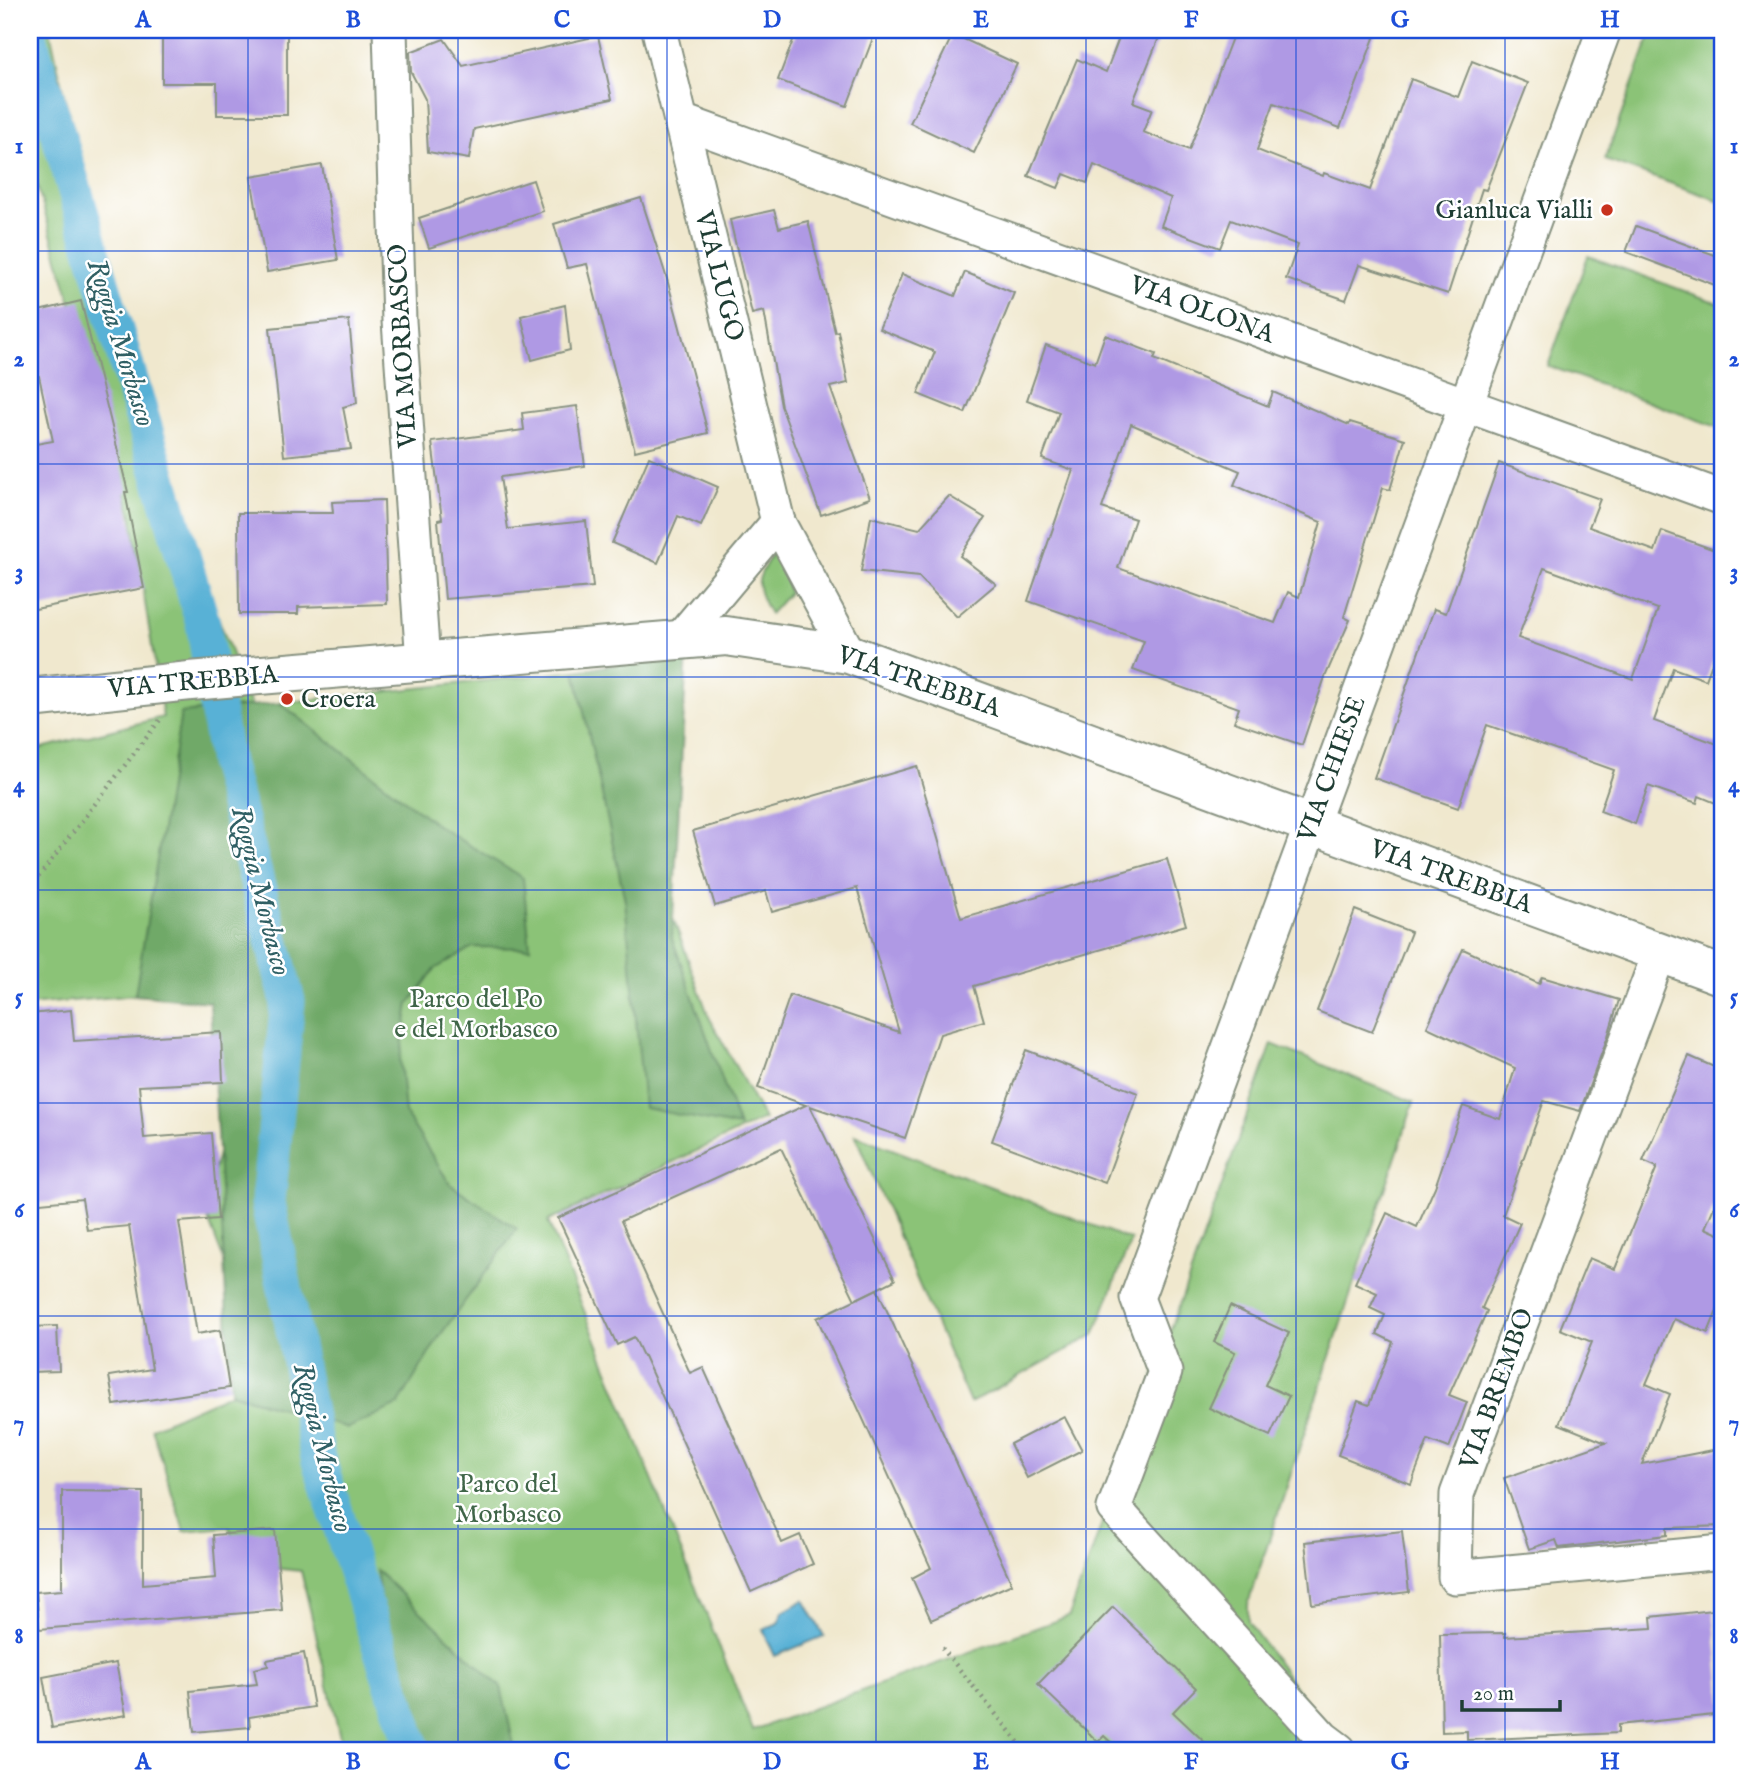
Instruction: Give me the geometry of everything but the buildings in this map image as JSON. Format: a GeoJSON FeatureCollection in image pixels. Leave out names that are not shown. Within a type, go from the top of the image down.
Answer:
{"type":"FeatureCollection","features":[{"type":"Feature","properties":{"kind":"street","name":"VIA MORBASCO"},"geometry":{"type":"LineString","coordinates":[[390,30],[399,321],[423,662]]}},
{"type":"Feature","properties":{"kind":"street","name":"VIA LUGO"},"geometry":{"type":"LineString","coordinates":[[659,30],[778,522],[849,654]]}},
{"type":"Feature","properties":{"kind":"street","name":"VIA CHIESE"},"geometry":{"type":"LineString","coordinates":[[1339,1750],[1324,1738],[1114,1507],[1165,1372],[1137,1298],[1604,30]]}},
{"type":"Feature","properties":{"kind":"street","name":"VIA OLONA"},"geometry":{"type":"LineString","coordinates":[[682,121],[1723,498]]}},
{"type":"Feature","properties":{"kind":"street"},"geometry":{"type":"LineString","coordinates":[[680,639],[778,522]]}},
{"type":"Feature","properties":{"kind":"street","name":"VIA TREBBIA"},"geometry":{"type":"LineString","coordinates":[[30,698],[190,681],[726,636],[849,654],[1723,976]]}},
{"type":"Feature","properties":{"kind":"street","name":"VIA BREMBO"},"geometry":{"type":"LineString","coordinates":[[1659,954],[1457,1494],[1455,1577],[1723,1552]]}},
{"type":"Feature","properties":{"kind":"path"},"geometry":{"type":"LineString","coordinates":[[30,888],[190,681]]}},
{"type":"Feature","properties":{"kind":"path"},"geometry":{"type":"LineString","coordinates":[[942,1648],[1025,1750]]}},
{"type":"Feature","properties":{"kind":"green space","name":"Parco del Po e del Morbasco"},"geometry":{"type":"Polygon","coordinates":[[[30,30],[50,30],[63,91],[193,550],[261,732],[311,727],[280,703],[575,671],[583,705],[665,896],[709,1017],[764,1119],[548,1221],[753,1730],[1069,1616],[1272,1044],[1414,1102],[1248,1604],[1248,1622],[1341,1750],[343,1750],[301,1571],[242,1565],[229,1527],[184,1531],[152,1428],[231,1393],[277,1407],[272,1384],[204,1209],[260,985],[135,992],[135,995],[30,1005],[30,751],[163,717],[131,513],[30,161],[30,30]]]}},
{"type":"Feature","properties":{"kind":"green space"},"geometry":{"type":"Polygon","coordinates":[[[1652,30],[1723,30],[1723,202],[1605,160],[1652,30]]]}},
{"type":"Feature","properties":{"kind":"green space"},"geometry":{"type":"Polygon","coordinates":[[[1588,256],[1723,305],[1723,429],[1548,366],[1588,256]]]}},
{"type":"Feature","properties":{"kind":"green space"},"geometry":{"type":"Polygon","coordinates":[[[774,550],[783,562],[789,593],[770,614],[761,595],[759,581],[774,550]]]}},
{"type":"Feature","properties":{"kind":"green space"},"geometry":{"type":"Polygon","coordinates":[[[687,653],[672,938],[739,1127],[644,1108],[625,900],[575,671],[687,653]]]}},
{"type":"Feature","properties":{"kind":"green space"},"geometry":{"type":"Polygon","coordinates":[[[280,703],[438,826],[523,878],[530,948],[473,947],[435,969],[409,1004],[400,1059],[405,1113],[450,1184],[517,1229],[439,1337],[398,1405],[348,1428],[231,1393],[210,1002],[135,995],[181,713],[280,703]]]}},
{"type":"Feature","properties":{"kind":"green space"},"geometry":{"type":"Polygon","coordinates":[[[855,1135],[1131,1240],[1094,1335],[970,1403],[855,1135]]]}},
{"type":"Feature","properties":{"kind":"green space"},"geometry":{"type":"Polygon","coordinates":[[[376,1570],[501,1687],[515,1750],[403,1750],[376,1570]]]}},
{"type":"Feature","properties":{"kind":"water"},"geometry":{"type":"Polygon","coordinates":[[[804,1600],[824,1636],[775,1656],[763,1630],[778,1623],[783,1612],[804,1600]]]}},
{"type":"Feature","properties":{"kind":"waterway","name":"Roggia Morbasco"},"geometry":{"type":"LineString","coordinates":[[30,39],[203,623],[226,762],[288,1001],[268,1202],[318,1458],[413,1750]]}},
{"type":"Feature","properties":{"kind":"place","name":"Gianluca Vialli"},"geometry":{"type":"Point","coordinates":[1607,210]}},
{"type":"Feature","properties":{"kind":"place","name":"Croera"},"geometry":{"type":"Point","coordinates":[287,699]}},
{"type":"Feature","properties":{"kind":"park label","name":"Parco del Morbasco"},"geometry":{"type":"Point","coordinates":[508,1499]}}]}
